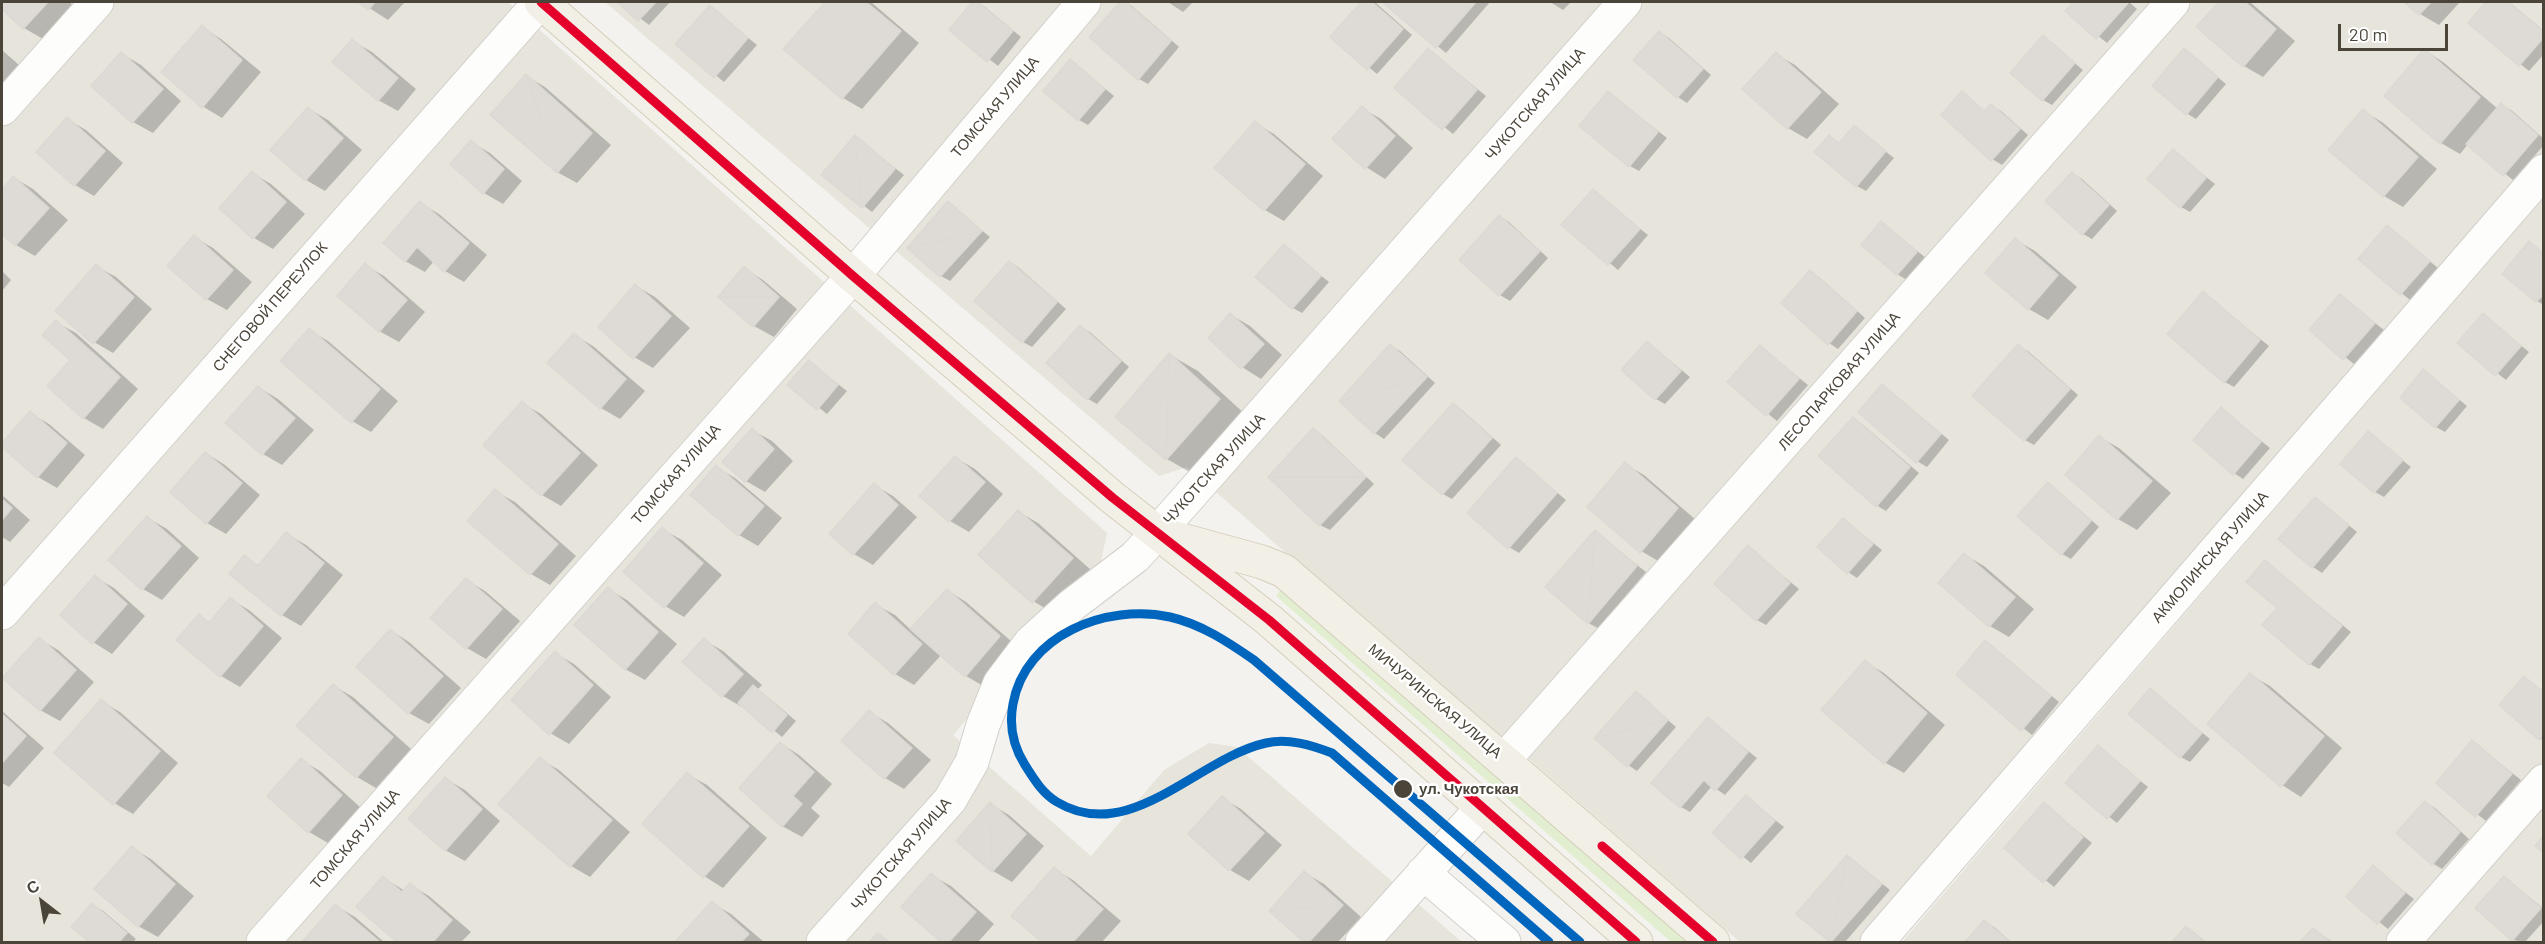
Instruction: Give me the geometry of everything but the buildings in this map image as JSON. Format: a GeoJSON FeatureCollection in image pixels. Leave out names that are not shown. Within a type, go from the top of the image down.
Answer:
{"type":"FeatureCollection","features":[{"type":"Feature","properties":{"kind":"main road","name":"МИЧУРИНСКАЯ УЛИЦА"},"geometry":{"type":"LineString","coordinates":[[541,2],[853,276],[1113,498],[1269,620],[1636,942]]}},
{"type":"Feature","properties":{"kind":"main road","name":"МИЧУРИНСКАЯ УЛИЦА"},"geometry":{"type":"LineString","coordinates":[[1158,532],[1262,562],[1284,572],[1713,942]]}},
{"type":"Feature","properties":{"kind":"street"},"geometry":{"type":"LineString","coordinates":[[2,109],[97,2]]}},
{"type":"Feature","properties":{"kind":"street","name":"СНЕГОВОЙ ПЕРЕУЛОК"},"geometry":{"type":"LineString","coordinates":[[2,613],[541,2]]}},
{"type":"Feature","properties":{"kind":"street","name":"ТОМСКАЯ УЛИЦА"},"geometry":{"type":"LineString","coordinates":[[263,942],[853,276],[1084,2]]}},
{"type":"Feature","properties":{"kind":"street","name":"ЧУКОТСКАЯ УЛИЦА"},"geometry":{"type":"LineString","coordinates":[[823,942],[950,800],[972,762],[983,725],[1000,683],[1031,642],[1072,605],[1135,557],[1625,2]]}},
{"type":"Feature","properties":{"kind":"street","name":"ЛЕСОПАРКОВАЯ УЛИЦА"},"geometry":{"type":"LineString","coordinates":[[1504,760],[2173,2]]}},
{"type":"Feature","properties":{"kind":"street","name":"АКМОЛИНСКАЯ УЛИЦА"},"geometry":{"type":"LineString","coordinates":[[1877,942],[2544,171]]}},
{"type":"Feature","properties":{"kind":"street"},"geometry":{"type":"LineString","coordinates":[[2403,942],[2544,781]]}},
{"type":"Feature","properties":{"kind":"street"},"geometry":{"type":"LineString","coordinates":[[1362,942],[1482,808]]}},
{"type":"Feature","properties":{"kind":"street"},"geometry":{"type":"LineString","coordinates":[[1423,873],[1504,942]]}},
{"type":"Feature","properties":{"kind":"shaded area"},"geometry":{"type":"Polygon","coordinates":[[[2,2],[508,2],[1107,533],[1100,566],[953,735],[1091,856],[1164,770],[1209,743],[1237,747],[1462,942],[2,942],[2,2]]]}},
{"type":"Feature","properties":{"kind":"shaded area"},"geometry":{"type":"Polygon","coordinates":[[[605,2],[2155,2],[1502,741],[1187,467],[1159,476],[605,2]]]}},
{"type":"Feature","properties":{"kind":"shaded area"},"geometry":{"type":"Polygon","coordinates":[[[2189,2],[2543,2],[2543,151],[1862,942],[1740,942],[1521,752],[2189,2]]]}},
{"type":"Feature","properties":{"kind":"shaded area"},"geometry":{"type":"Polygon","coordinates":[[[2543,198],[2543,762],[2388,942],[1902,942],[2543,198]]]}},
{"type":"Feature","properties":{"kind":"shaded area"},"geometry":{"type":"Polygon","coordinates":[[[2543,796],[2543,942],[2416,942],[2543,796]]]}},
{"type":"Feature","properties":{"kind":"green space"},"geometry":{"type":"Polygon","coordinates":[[[1282,588],[1687,942],[1671,942],[1276,596],[1282,588]]]}},
{"type":"Feature","properties":{"kind":"transit line"},"geometry":{"type":"LineString","coordinates":[[541,2],[853,276],[1113,498],[1269,620],[1636,942]]}},
{"type":"Feature","properties":{"kind":"transit line"},"geometry":{"type":"LineString","coordinates":[[1549,942],[1332,753],[1308,745],[1291,742],[1266,743],[1240,752],[1137,807],[1111,813],[1084,813],[1057,802],[1035,780],[1021,758],[1015,743],[1012,712],[1021,680],[1034,659],[1051,642],[1072,629],[1096,620],[1121,615],[1146,614],[1170,617],[1203,629],[1254,660],[1580,942]]}},
{"type":"Feature","properties":{"kind":"transit line"},"geometry":{"type":"LineString","coordinates":[[1602,846],[1713,942]]}},
{"type":"Feature","properties":{"kind":"place","name":"ул. Чукотская"},"geometry":{"type":"Point","coordinates":[1403,789]}}]}
